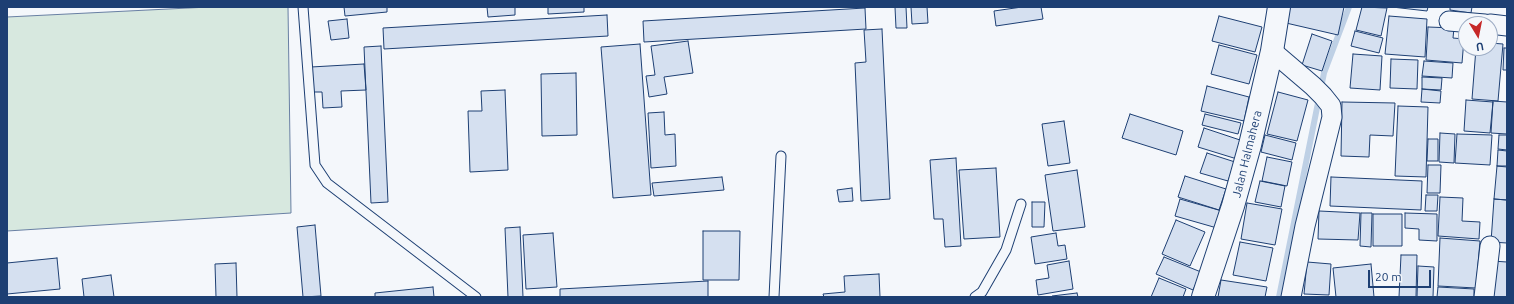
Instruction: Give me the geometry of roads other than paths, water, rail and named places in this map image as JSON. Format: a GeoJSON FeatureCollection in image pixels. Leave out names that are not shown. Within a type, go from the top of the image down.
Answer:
{"type":"FeatureCollection","features":[{"type":"Feature","properties":{"kind":"main road","name":"Jalan Halmahera"},"geometry":{"type":"LineString","coordinates":[[1203,297],[1215,266],[1234,206],[1250,145],[1272,51],[1279,7]]}},
{"type":"Feature","properties":{"kind":"street"},"geometry":{"type":"LineString","coordinates":[[1449,21],[1458,22]]}},
{"type":"Feature","properties":{"kind":"street"},"geometry":{"type":"LineString","coordinates":[[1272,51],[1318,91],[1331,106],[1332,116],[1305,226],[1291,297]]}},
{"type":"Feature","properties":{"kind":"street"},"geometry":{"type":"LineString","coordinates":[[1484,297],[1490,246]]}},
{"type":"Feature","properties":{"kind":"lane"},"geometry":{"type":"LineString","coordinates":[[303,7],[315,165],[326,183],[476,297]]}},
{"type":"Feature","properties":{"kind":"lane"},"geometry":{"type":"LineString","coordinates":[[774,297],[781,156]]}},
{"type":"Feature","properties":{"kind":"lane"},"geometry":{"type":"LineString","coordinates":[[975,297],[982,292],[1006,250],[1021,204]]}},
{"type":"Feature","properties":{"kind":"waterway"},"geometry":{"type":"LineString","coordinates":[[1279,297],[1324,73],[1349,7]]}}]}
